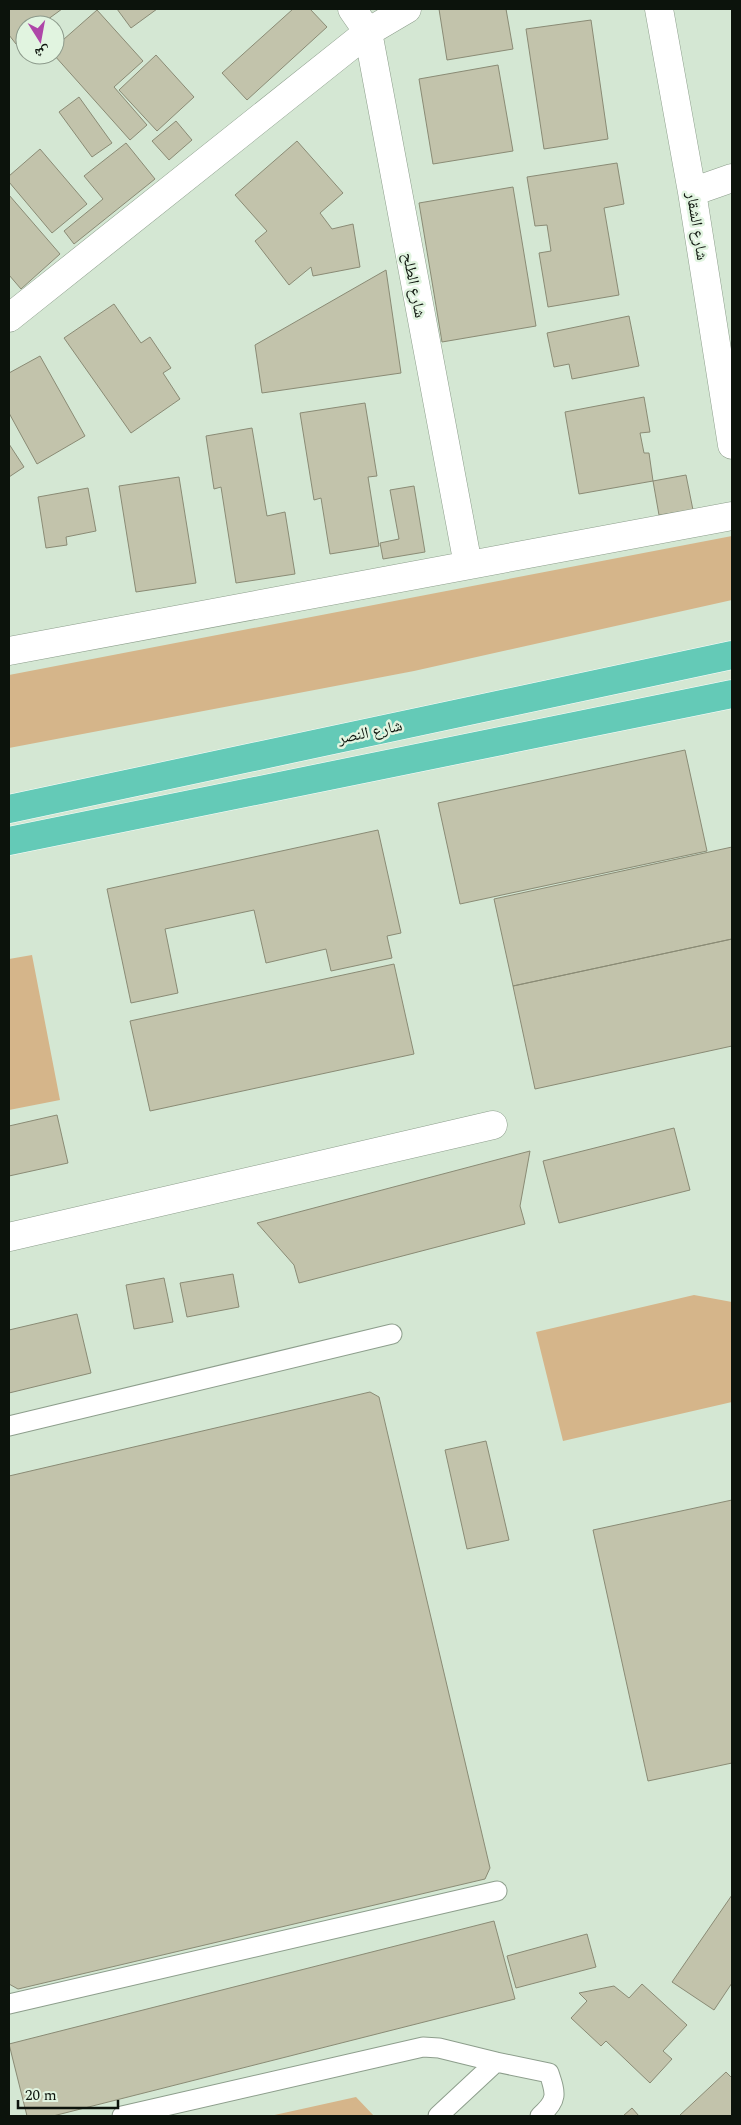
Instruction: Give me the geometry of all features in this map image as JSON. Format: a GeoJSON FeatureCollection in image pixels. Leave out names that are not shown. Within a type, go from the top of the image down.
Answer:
{"type":"FeatureCollection","features":[{"type":"Feature","properties":{"kind":"highway","name":"شارع النصر"},"geometry":{"type":"LineString","coordinates":[[9,809],[732,655]]}},
{"type":"Feature","properties":{"kind":"highway"},"geometry":{"type":"LineString","coordinates":[[9,841],[732,694]]}},
{"type":"Feature","properties":{"kind":"street","name":"شارع الطلح"},"geometry":{"type":"LineString","coordinates":[[352,9],[368,32],[468,565]]}},
{"type":"Feature","properties":{"kind":"street"},"geometry":{"type":"LineString","coordinates":[[9,318],[368,32],[407,9]]}},
{"type":"Feature","properties":{"kind":"street","name":"شارع الشقار"},"geometry":{"type":"LineString","coordinates":[[659,9],[692,192],[732,445]]}},
{"type":"Feature","properties":{"kind":"street"},"geometry":{"type":"LineString","coordinates":[[692,192],[732,178]]}},
{"type":"Feature","properties":{"kind":"street"},"geometry":{"type":"LineString","coordinates":[[9,651],[732,516]]}},
{"type":"Feature","properties":{"kind":"street"},"geometry":{"type":"LineString","coordinates":[[9,1237],[494,1125]]}},
{"type":"Feature","properties":{"kind":"lane"},"geometry":{"type":"LineString","coordinates":[[9,1426],[392,1334]]}},
{"type":"Feature","properties":{"kind":"lane"},"geometry":{"type":"LineString","coordinates":[[9,2004],[497,1891]]}},
{"type":"Feature","properties":{"kind":"lane"},"geometry":{"type":"LineString","coordinates":[[122,2116],[423,2047],[439,2048],[549,2073],[555,2092],[551,2106],[540,2116]]}},
{"type":"Feature","properties":{"kind":"lane"},"geometry":{"type":"LineString","coordinates":[[438,2116],[496,2062]]}},
{"type":"Feature","properties":{"kind":"shaded area"},"geometry":{"type":"Polygon","coordinates":[[[732,536],[732,600],[414,671],[9,748],[9,675],[732,536]]]}},
{"type":"Feature","properties":{"kind":"shaded area"},"geometry":{"type":"Polygon","coordinates":[[[32,955],[60,1100],[9,1110],[9,959],[32,955]]]}},
{"type":"Feature","properties":{"kind":"shaded area"},"geometry":{"type":"Polygon","coordinates":[[[694,1295],[732,1302],[732,1402],[563,1441],[536,1332],[694,1295]]]}},
{"type":"Feature","properties":{"kind":"shaded area"},"geometry":{"type":"Polygon","coordinates":[[[356,2097],[374,2116],[270,2116],[356,2097]]]}},
{"type":"Feature","properties":{"kind":"building"},"geometry":{"type":"Polygon","coordinates":[[[9,9],[62,9],[54,15],[15,15],[15,43],[9,35],[9,9]]]}},
{"type":"Feature","properties":{"kind":"building"},"geometry":{"type":"Polygon","coordinates":[[[117,9],[157,9],[131,28],[117,9]]]}},
{"type":"Feature","properties":{"kind":"building"},"geometry":{"type":"Polygon","coordinates":[[[293,9],[310,9],[327,27],[247,100],[222,73],[293,9]]]}},
{"type":"Feature","properties":{"kind":"building"},"geometry":{"type":"Polygon","coordinates":[[[439,9],[506,9],[513,49],[447,60],[439,9]]]}},
{"type":"Feature","properties":{"kind":"building"},"geometry":{"type":"Polygon","coordinates":[[[97,10],[143,61],[114,87],[147,125],[130,140],[63,65],[65,65],[65,38],[97,10]]]}},
{"type":"Feature","properties":{"kind":"building"},"geometry":{"type":"Polygon","coordinates":[[[591,20],[608,139],[544,149],[526,29],[591,20]]]}},
{"type":"Feature","properties":{"kind":"building"},"geometry":{"type":"Polygon","coordinates":[[[156,55],[194,97],[157,131],[119,90],[156,55]]]}},
{"type":"Feature","properties":{"kind":"building"},"geometry":{"type":"Polygon","coordinates":[[[498,65],[513,151],[433,164],[419,79],[498,65]]]}},
{"type":"Feature","properties":{"kind":"building"},"geometry":{"type":"Polygon","coordinates":[[[79,97],[112,143],[92,157],[59,112],[79,97]]]}},
{"type":"Feature","properties":{"kind":"building"},"geometry":{"type":"Polygon","coordinates":[[[176,121],[192,140],[169,160],[152,141],[176,121]]]}},
{"type":"Feature","properties":{"kind":"building"},"geometry":{"type":"Polygon","coordinates":[[[297,141],[343,193],[320,213],[332,229],[353,224],[360,267],[313,276],[311,267],[289,285],[255,241],[267,231],[235,195],[297,141]]]}},
{"type":"Feature","properties":{"kind":"building"},"geometry":{"type":"Polygon","coordinates":[[[126,143],[155,179],[74,244],[64,231],[103,199],[84,176],[126,143]]]}},
{"type":"Feature","properties":{"kind":"building"},"geometry":{"type":"Polygon","coordinates":[[[40,149],[87,204],[52,233],[9,182],[9,176],[40,149]]]}},
{"type":"Feature","properties":{"kind":"building"},"geometry":{"type":"Polygon","coordinates":[[[617,163],[624,204],[604,208],[619,295],[548,307],[539,253],[551,251],[547,225],[535,226],[527,177],[617,163]]]}},
{"type":"Feature","properties":{"kind":"building"},"geometry":{"type":"Polygon","coordinates":[[[513,187],[536,326],[442,342],[419,203],[513,187]]]}},
{"type":"Feature","properties":{"kind":"building"},"geometry":{"type":"Polygon","coordinates":[[[9,195],[60,254],[21,289],[9,275],[9,195]]]}},
{"type":"Feature","properties":{"kind":"building"},"geometry":{"type":"Polygon","coordinates":[[[386,270],[401,373],[262,393],[255,345],[386,270]]]}},
{"type":"Feature","properties":{"kind":"building"},"geometry":{"type":"Polygon","coordinates":[[[114,304],[141,343],[150,337],[171,368],[163,373],[180,399],[131,433],[64,338],[114,304]]]}},
{"type":"Feature","properties":{"kind":"building"},"geometry":{"type":"Polygon","coordinates":[[[629,316],[639,366],[572,379],[569,364],[554,367],[547,333],[629,316]]]}},
{"type":"Feature","properties":{"kind":"building"},"geometry":{"type":"Polygon","coordinates":[[[40,356],[85,436],[37,464],[9,413],[9,373],[40,356]]]}},
{"type":"Feature","properties":{"kind":"building"},"geometry":{"type":"Polygon","coordinates":[[[644,397],[650,432],[640,433],[644,453],[649,453],[653,481],[579,494],[565,412],[644,397]]]}},
{"type":"Feature","properties":{"kind":"building"},"geometry":{"type":"Polygon","coordinates":[[[365,403],[377,476],[368,477],[379,546],[330,554],[321,498],[314,500],[300,413],[365,403]]]}},
{"type":"Feature","properties":{"kind":"building"},"geometry":{"type":"Polygon","coordinates":[[[252,428],[267,516],[285,512],[295,574],[236,583],[221,487],[214,489],[206,436],[252,428]]]}},
{"type":"Feature","properties":{"kind":"building"},"geometry":{"type":"Polygon","coordinates":[[[9,444],[24,467],[9,477],[9,444]]]}},
{"type":"Feature","properties":{"kind":"building"},"geometry":{"type":"Polygon","coordinates":[[[686,475],[693,510],[659,515],[653,481],[686,475]]]}},
{"type":"Feature","properties":{"kind":"building"},"geometry":{"type":"Polygon","coordinates":[[[179,477],[196,583],[136,592],[119,486],[179,477]]]}},
{"type":"Feature","properties":{"kind":"building"},"geometry":{"type":"Polygon","coordinates":[[[414,486],[425,552],[383,559],[380,543],[399,539],[390,490],[414,486]]]}},
{"type":"Feature","properties":{"kind":"building"},"geometry":{"type":"Polygon","coordinates":[[[88,488],[96,531],[66,537],[67,545],[46,548],[38,497],[88,488]]]}},
{"type":"Feature","properties":{"kind":"building"},"geometry":{"type":"Polygon","coordinates":[[[685,750],[707,851],[460,904],[438,803],[685,750]]]}},
{"type":"Feature","properties":{"kind":"building"},"geometry":{"type":"Polygon","coordinates":[[[378,830],[401,933],[387,936],[392,958],[331,971],[326,949],[266,963],[254,910],[165,929],[178,993],[131,1003],[107,889],[378,830]]]}},
{"type":"Feature","properties":{"kind":"building"},"geometry":{"type":"Polygon","coordinates":[[[732,847],[732,939],[513,986],[494,899],[732,847]]]}},
{"type":"Feature","properties":{"kind":"building"},"geometry":{"type":"Polygon","coordinates":[[[732,939],[732,1046],[535,1089],[513,986],[732,939]]]}},
{"type":"Feature","properties":{"kind":"building"},"geometry":{"type":"Polygon","coordinates":[[[394,964],[414,1054],[150,1111],[130,1021],[394,964]]]}},
{"type":"Feature","properties":{"kind":"building"},"geometry":{"type":"Polygon","coordinates":[[[57,1115],[68,1163],[9,1176],[9,1126],[57,1115]]]}},
{"type":"Feature","properties":{"kind":"building"},"geometry":{"type":"Polygon","coordinates":[[[674,1128],[690,1190],[559,1223],[543,1161],[674,1128]]]}},
{"type":"Feature","properties":{"kind":"building"},"geometry":{"type":"Polygon","coordinates":[[[530,1151],[520,1206],[525,1224],[299,1283],[294,1265],[257,1223],[530,1151]]]}},
{"type":"Feature","properties":{"kind":"building"},"geometry":{"type":"Polygon","coordinates":[[[233,1274],[239,1307],[187,1317],[180,1283],[233,1274]]]}},
{"type":"Feature","properties":{"kind":"building"},"geometry":{"type":"Polygon","coordinates":[[[164,1278],[173,1322],[134,1329],[126,1285],[164,1278]]]}},
{"type":"Feature","properties":{"kind":"building"},"geometry":{"type":"Polygon","coordinates":[[[77,1314],[91,1373],[9,1393],[9,1330],[77,1314]]]}},
{"type":"Feature","properties":{"kind":"building"},"geometry":{"type":"Polygon","coordinates":[[[370,1392],[379,1397],[490,1868],[485,1879],[18,1989],[9,1984],[9,1476],[370,1392]]]}},
{"type":"Feature","properties":{"kind":"building"},"geometry":{"type":"Polygon","coordinates":[[[486,1441],[509,1540],[467,1549],[445,1450],[486,1441]]]}},
{"type":"Feature","properties":{"kind":"building"},"geometry":{"type":"Polygon","coordinates":[[[732,1500],[732,1763],[648,1781],[593,1530],[732,1500]]]}},
{"type":"Feature","properties":{"kind":"building"},"geometry":{"type":"Polygon","coordinates":[[[732,1895],[732,1983],[714,2010],[672,1982],[732,1895]]]}},
{"type":"Feature","properties":{"kind":"building"},"geometry":{"type":"Polygon","coordinates":[[[494,1921],[515,1999],[53,2116],[27,2116],[9,2044],[494,1921]]]}},
{"type":"Feature","properties":{"kind":"building"},"geometry":{"type":"Polygon","coordinates":[[[587,1934],[596,1967],[516,1988],[507,1956],[587,1934]]]}},
{"type":"Feature","properties":{"kind":"building"},"geometry":{"type":"Polygon","coordinates":[[[642,1984],[687,2025],[663,2051],[672,2059],[650,2083],[606,2041],[601,2046],[571,2018],[587,2001],[579,1993],[614,1986],[629,1998],[642,1984]]]}},
{"type":"Feature","properties":{"kind":"building"},"geometry":{"type":"Polygon","coordinates":[[[726,2072],[732,2078],[732,2116],[679,2116],[726,2072]]]}},
{"type":"Feature","properties":{"kind":"building"},"geometry":{"type":"Polygon","coordinates":[[[632,2108],[639,2116],[623,2116],[632,2108]]]}}]}
